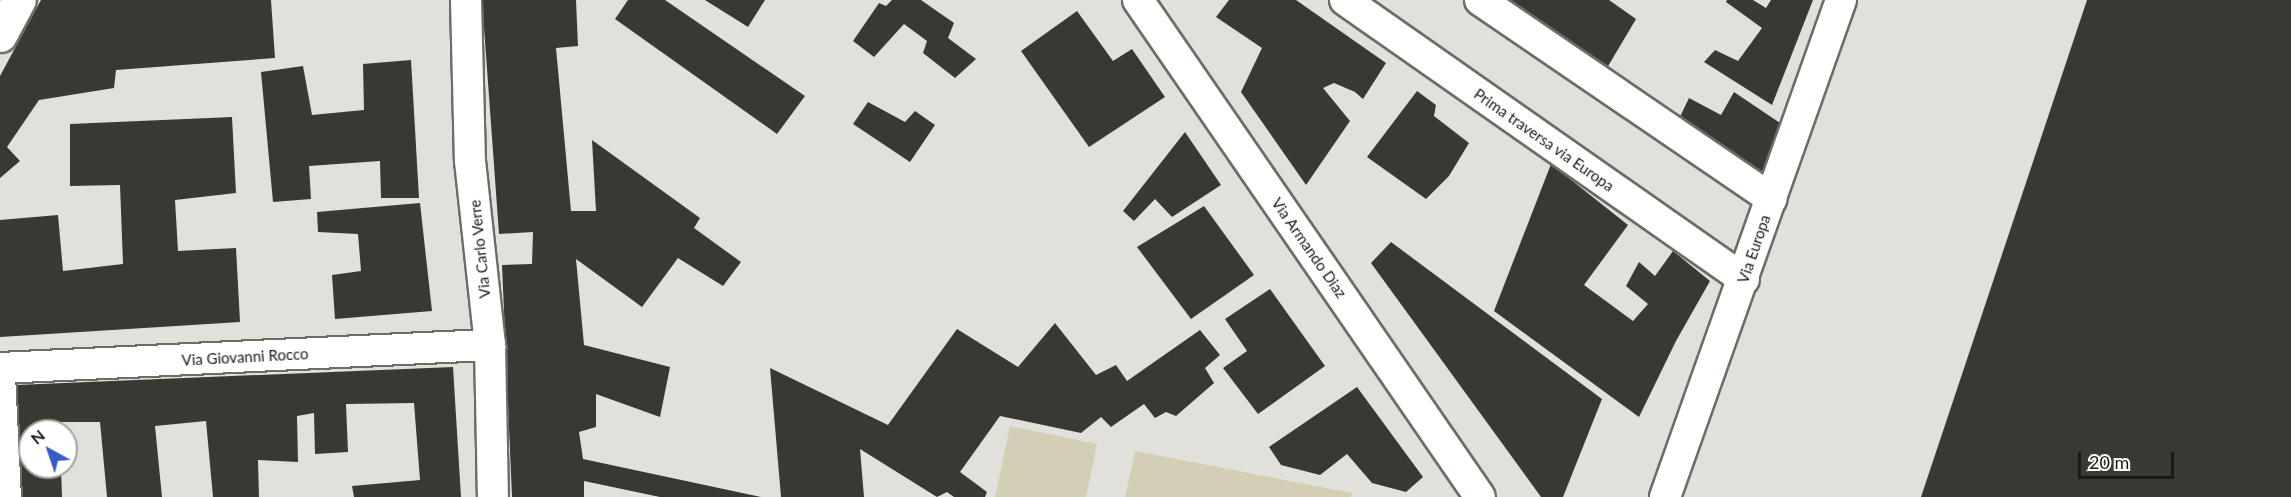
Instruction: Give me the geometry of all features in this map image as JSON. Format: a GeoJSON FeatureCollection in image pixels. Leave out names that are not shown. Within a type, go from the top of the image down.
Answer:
{"type":"FeatureCollection","features":[{"type":"Feature","properties":{"kind":"street"},"geometry":{"type":"LineString","coordinates":[[0,35],[19,0]]}},
{"type":"Feature","properties":{"kind":"street","name":"Via Carlo Verre"},"geometry":{"type":"LineString","coordinates":[[466,0],[470,161],[490,345],[493,497]]}},
{"type":"Feature","properties":{"kind":"street","name":"Via Armando Diaz"},"geometry":{"type":"LineString","coordinates":[[1138,0],[1480,497]]}},
{"type":"Feature","properties":{"kind":"street","name":"Prima traversa via Europa"},"geometry":{"type":"LineString","coordinates":[[1345,0],[1744,279]]}},
{"type":"Feature","properties":{"kind":"street"},"geometry":{"type":"LineString","coordinates":[[1480,0],[1772,200]]}},
{"type":"Feature","properties":{"kind":"street","name":"Via Europa"},"geometry":{"type":"LineString","coordinates":[[1665,497],[1841,0]]}},
{"type":"Feature","properties":{"kind":"street","name":"Via Giovanni Rocco"},"geometry":{"type":"LineString","coordinates":[[0,368],[490,345]]}},
{"type":"Feature","properties":{"kind":"street"},"geometry":{"type":"LineString","coordinates":[[0,375],[6,497]]}},
{"type":"Feature","properties":{"kind":"shaded area"},"geometry":{"type":"Polygon","coordinates":[[[1010,426],[1097,444],[1086,497],[995,497],[1010,426]]]}},
{"type":"Feature","properties":{"kind":"shaded area"},"geometry":{"type":"Polygon","coordinates":[[[1135,451],[1352,493],[1351,497],[1125,497],[1135,451]]]}},
{"type":"Feature","properties":{"kind":"building"},"geometry":{"type":"Polygon","coordinates":[[[41,0],[271,0],[275,58],[116,70],[114,88],[39,100],[7,147],[20,161],[0,178],[0,76],[41,0]]]}},
{"type":"Feature","properties":{"kind":"building"},"geometry":{"type":"Polygon","coordinates":[[[482,0],[576,0],[578,46],[556,48],[571,211],[596,211],[592,140],[700,218],[694,228],[741,262],[723,286],[678,258],[642,307],[576,259],[584,345],[670,367],[660,417],[596,394],[596,427],[579,432],[583,459],[761,497],[660,497],[584,481],[584,497],[512,497],[502,265],[532,264],[533,232],[499,234],[482,0]]]}},
{"type":"Feature","properties":{"kind":"building"},"geometry":{"type":"Polygon","coordinates":[[[628,0],[665,0],[805,96],[777,134],[615,19],[628,0]]]}},
{"type":"Feature","properties":{"kind":"building"},"geometry":{"type":"Polygon","coordinates":[[[705,0],[765,0],[748,27],[705,0]]]}},
{"type":"Feature","properties":{"kind":"building"},"geometry":{"type":"Polygon","coordinates":[[[892,0],[921,0],[954,23],[948,38],[976,59],[955,78],[923,53],[927,41],[904,24],[874,57],[853,41],[879,3],[886,6],[892,0]]]}},
{"type":"Feature","properties":{"kind":"building"},"geometry":{"type":"Polygon","coordinates":[[[1229,0],[1296,0],[1386,63],[1363,99],[1355,92],[1334,83],[1323,88],[1350,121],[1306,185],[1241,92],[1262,48],[1216,17],[1229,0]]]}},
{"type":"Feature","properties":{"kind":"building"},"geometry":{"type":"Polygon","coordinates":[[[1492,0],[1609,0],[1636,19],[1604,73],[1492,0]]]}},
{"type":"Feature","properties":{"kind":"building"},"geometry":{"type":"Polygon","coordinates":[[[1727,0],[1753,0],[1766,8],[1771,0],[1813,0],[1772,105],[1704,62],[1715,50],[1738,61],[1762,28],[1726,2],[1727,0]]]}},
{"type":"Feature","properties":{"kind":"building"},"geometry":{"type":"Polygon","coordinates":[[[2087,0],[2291,0],[2291,497],[1921,497],[2087,0]]]}},
{"type":"Feature","properties":{"kind":"building"},"geometry":{"type":"Polygon","coordinates":[[[1077,11],[1113,61],[1132,49],[1165,97],[1089,147],[1021,51],[1077,11]]]}},
{"type":"Feature","properties":{"kind":"building"},"geometry":{"type":"Polygon","coordinates":[[[411,60],[419,198],[381,198],[380,161],[309,166],[311,199],[273,202],[261,72],[303,66],[312,115],[364,110],[363,64],[411,60]]]}},
{"type":"Feature","properties":{"kind":"building"},"geometry":{"type":"Polygon","coordinates":[[[1417,91],[1436,105],[1434,116],[1469,143],[1449,176],[1426,199],[1367,157],[1417,91]]]}},
{"type":"Feature","properties":{"kind":"building"},"geometry":{"type":"Polygon","coordinates":[[[1734,92],[1780,123],[1762,177],[1677,123],[1689,98],[1721,115],[1734,92]]]}},
{"type":"Feature","properties":{"kind":"building"},"geometry":{"type":"Polygon","coordinates":[[[868,102],[905,122],[915,111],[935,125],[910,162],[853,124],[868,102]]]}},
{"type":"Feature","properties":{"kind":"building"},"geometry":{"type":"Polygon","coordinates":[[[232,117],[236,193],[175,200],[178,251],[236,248],[240,322],[0,337],[0,220],[58,215],[63,271],[123,264],[120,185],[70,186],[70,124],[232,117]]]}},
{"type":"Feature","properties":{"kind":"building"},"geometry":{"type":"Polygon","coordinates":[[[1185,132],[1221,185],[1172,217],[1155,199],[1134,221],[1123,211],[1185,132]]]}},
{"type":"Feature","properties":{"kind":"building"},"geometry":{"type":"Polygon","coordinates":[[[1551,164],[1628,225],[1584,285],[1633,321],[1648,304],[1626,286],[1639,262],[1655,276],[1673,251],[1710,281],[1676,341],[1639,417],[1494,311],[1551,164]]]}},
{"type":"Feature","properties":{"kind":"building"},"geometry":{"type":"Polygon","coordinates":[[[420,203],[432,311],[335,319],[332,275],[361,271],[358,234],[318,232],[317,212],[420,203]]]}},
{"type":"Feature","properties":{"kind":"building"},"geometry":{"type":"Polygon","coordinates":[[[1204,206],[1254,275],[1191,319],[1137,247],[1204,206]]]}},
{"type":"Feature","properties":{"kind":"building"},"geometry":{"type":"Polygon","coordinates":[[[1391,242],[1602,399],[1563,497],[1541,497],[1371,263],[1391,242]]]}},
{"type":"Feature","properties":{"kind":"building"},"geometry":{"type":"Polygon","coordinates":[[[1270,289],[1325,366],[1258,414],[1223,368],[1247,351],[1225,319],[1270,289]]]}},
{"type":"Feature","properties":{"kind":"building"},"geometry":{"type":"Polygon","coordinates":[[[1055,323],[1096,375],[1116,365],[1127,381],[1200,330],[1220,355],[1205,368],[1214,383],[1176,416],[1166,412],[1155,418],[1144,404],[1111,427],[1101,417],[1081,433],[1000,416],[960,472],[987,492],[985,497],[954,497],[947,492],[937,497],[860,449],[864,497],[781,497],[770,368],[888,425],[957,329],[1018,367],[1055,323]]]}},
{"type":"Feature","properties":{"kind":"building"},"geometry":{"type":"Polygon","coordinates":[[[453,367],[461,497],[354,497],[352,486],[420,480],[414,403],[346,404],[348,452],[315,454],[314,413],[297,416],[298,462],[258,460],[259,497],[213,497],[206,421],[155,426],[162,497],[107,497],[100,422],[78,422],[78,419],[18,419],[18,441],[16,385],[453,367]]]}},
{"type":"Feature","properties":{"kind":"building"},"geometry":{"type":"Polygon","coordinates":[[[1357,387],[1423,477],[1406,492],[1372,483],[1347,454],[1320,475],[1281,465],[1269,447],[1357,387]]]}},
{"type":"Feature","properties":{"kind":"building"},"geometry":{"type":"Polygon","coordinates":[[[19,479],[61,479],[62,497],[20,497],[19,479]]]}}]}
